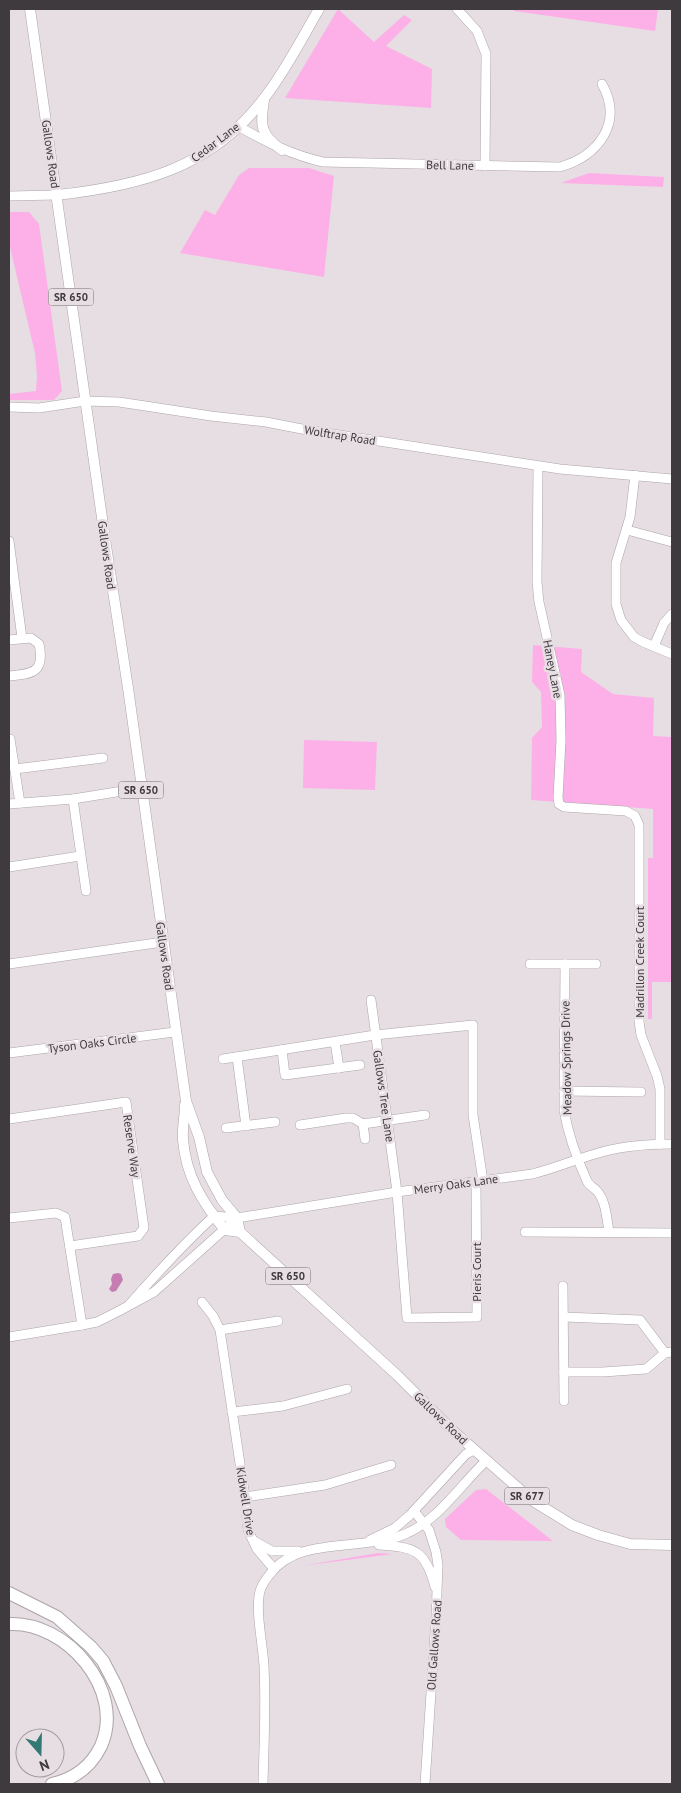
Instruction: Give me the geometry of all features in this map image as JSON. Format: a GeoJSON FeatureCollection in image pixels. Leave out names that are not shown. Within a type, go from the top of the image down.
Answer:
{"type":"FeatureCollection","features":[{"type":"Feature","properties":{"kind":"highway"},"geometry":{"type":"LineString","coordinates":[[9,1593],[57,1617],[91,1647],[103,1661],[116,1686],[140,1746],[158,1784]]}},
{"type":"Feature","properties":{"kind":"highway"},"geometry":{"type":"LineString","coordinates":[[9,1624],[34,1626],[74,1651],[90,1668],[100,1684],[106,1703],[108,1715],[107,1728],[103,1741],[92,1762],[81,1772],[52,1784]]}},
{"type":"Feature","properties":{"kind":"main road","name":"Gallows Road"},"geometry":{"type":"LineString","coordinates":[[30,9],[186,1101],[199,1137],[207,1172],[227,1208],[237,1218],[240,1232],[397,1375],[453,1431],[532,1501],[572,1526],[598,1536],[630,1544],[672,1545]]}},
{"type":"Feature","properties":{"kind":"main road","name":"Cedar Lane"},"geometry":{"type":"LineString","coordinates":[[57,195],[121,186],[154,176],[187,163],[214,146],[238,126],[265,98],[319,9]]}},
{"type":"Feature","properties":{"kind":"main road"},"geometry":{"type":"LineString","coordinates":[[265,98],[262,115],[263,130],[272,143],[282,150]]}},
{"type":"Feature","properties":{"kind":"main road","name":"Gallows Road"},"geometry":{"type":"LineString","coordinates":[[186,1101],[183,1139],[187,1162],[197,1191],[207,1208],[225,1230]]}},
{"type":"Feature","properties":{"kind":"main road"},"geometry":{"type":"LineString","coordinates":[[225,1230],[240,1232]]}},
{"type":"Feature","properties":{"kind":"street"},"geometry":{"type":"LineString","coordinates":[[457,9],[477,31],[486,54],[485,166]]}},
{"type":"Feature","properties":{"kind":"street","name":"Bell Lane"},"geometry":{"type":"LineString","coordinates":[[238,126],[282,150],[323,162],[555,168],[572,164],[599,144],[609,123],[610,103],[602,84]]}},
{"type":"Feature","properties":{"kind":"street"},"geometry":{"type":"LineString","coordinates":[[9,196],[57,195]]}},
{"type":"Feature","properties":{"kind":"street","name":"Wolftrap Road"},"geometry":{"type":"LineString","coordinates":[[9,407],[39,408],[85,401],[119,402],[266,422],[538,466],[672,479]]}},
{"type":"Feature","properties":{"kind":"street","name":"Haney Lane"},"geometry":{"type":"LineString","coordinates":[[538,466],[537,582],[539,602],[560,695],[559,804],[564,807],[626,811],[635,816],[639,825],[640,836]]}},
{"type":"Feature","properties":{"kind":"street"},"geometry":{"type":"LineString","coordinates":[[635,475],[630,517],[616,563],[615,592],[617,611],[634,637],[672,654]]}},
{"type":"Feature","properties":{"kind":"street"},"geometry":{"type":"LineString","coordinates":[[627,530],[672,542]]}},
{"type":"Feature","properties":{"kind":"street"},"geometry":{"type":"LineString","coordinates":[[9,541],[22,638]]}},
{"type":"Feature","properties":{"kind":"street"},"geometry":{"type":"LineString","coordinates":[[654,646],[664,622],[672,614]]}},
{"type":"Feature","properties":{"kind":"street"},"geometry":{"type":"LineString","coordinates":[[9,640],[31,638],[39,644],[42,657],[39,667],[30,674],[9,676]]}},
{"type":"Feature","properties":{"kind":"street"},"geometry":{"type":"LineString","coordinates":[[10,740],[20,803]]}},
{"type":"Feature","properties":{"kind":"street"},"geometry":{"type":"LineString","coordinates":[[15,769],[103,758]]}},
{"type":"Feature","properties":{"kind":"street"},"geometry":{"type":"LineString","coordinates":[[9,804],[73,798],[141,788]]}},
{"type":"Feature","properties":{"kind":"street"},"geometry":{"type":"LineString","coordinates":[[73,798],[86,891]]}},
{"type":"Feature","properties":{"kind":"street","name":"Madrillon Creek Court"},"geometry":{"type":"LineString","coordinates":[[640,836],[639,1021],[641,1035],[660,1089],[660,1144]]}},
{"type":"Feature","properties":{"kind":"street"},"geometry":{"type":"LineString","coordinates":[[9,867],[80,856]]}},
{"type":"Feature","properties":{"kind":"street"},"geometry":{"type":"LineString","coordinates":[[9,964],[163,942]]}},
{"type":"Feature","properties":{"kind":"street"},"geometry":{"type":"LineString","coordinates":[[530,964],[596,964]]}},
{"type":"Feature","properties":{"kind":"street","name":"Meadow Springs Drive"},"geometry":{"type":"LineString","coordinates":[[566,964],[564,1091],[566,1123],[588,1184],[598,1192],[603,1202],[609,1232]]}},
{"type":"Feature","properties":{"kind":"street","name":"Gallows Tree Lane"},"geometry":{"type":"LineString","coordinates":[[371,1000],[397,1192]]}},
{"type":"Feature","properties":{"kind":"street"},"geometry":{"type":"LineString","coordinates":[[224,1059],[375,1035],[473,1025],[473,1115],[480,1181]]}},
{"type":"Feature","properties":{"kind":"street","name":"Tyson Oaks Circle"},"geometry":{"type":"LineString","coordinates":[[9,1053],[176,1032]]}},
{"type":"Feature","properties":{"kind":"street"},"geometry":{"type":"LineString","coordinates":[[335,1042],[338,1068]]}},
{"type":"Feature","properties":{"kind":"street"},"geometry":{"type":"LineString","coordinates":[[282,1050],[285,1075],[360,1066]]}},
{"type":"Feature","properties":{"kind":"street"},"geometry":{"type":"LineString","coordinates":[[237,1057],[246,1126]]}},
{"type":"Feature","properties":{"kind":"street"},"geometry":{"type":"LineString","coordinates":[[564,1091],[641,1092]]}},
{"type":"Feature","properties":{"kind":"street","name":"Reserve Way"},"geometry":{"type":"LineString","coordinates":[[9,1119],[126,1102],[144,1228],[138,1236],[70,1246]]}},
{"type":"Feature","properties":{"kind":"street"},"geometry":{"type":"LineString","coordinates":[[300,1125],[346,1118],[353,1118],[363,1124],[425,1115]]}},
{"type":"Feature","properties":{"kind":"street"},"geometry":{"type":"LineString","coordinates":[[226,1128],[275,1122]]}},
{"type":"Feature","properties":{"kind":"street"},"geometry":{"type":"LineString","coordinates":[[363,1124],[365,1139]]}},
{"type":"Feature","properties":{"kind":"street","name":"Merry Oaks Lane"},"geometry":{"type":"LineString","coordinates":[[214,1216],[237,1218],[397,1192],[546,1171],[618,1148],[672,1144]]}},
{"type":"Feature","properties":{"kind":"street","name":"Pieris Court"},"geometry":{"type":"LineString","coordinates":[[397,1192],[407,1318],[477,1318],[480,1181]]}},
{"type":"Feature","properties":{"kind":"street"},"geometry":{"type":"LineString","coordinates":[[9,1218],[56,1213],[65,1217],[82,1325]]}},
{"type":"Feature","properties":{"kind":"street"},"geometry":{"type":"LineString","coordinates":[[129,1305],[162,1266],[214,1216]]}},
{"type":"Feature","properties":{"kind":"street"},"geometry":{"type":"LineString","coordinates":[[9,1336],[97,1322],[154,1292],[237,1218]]}},
{"type":"Feature","properties":{"kind":"street"},"geometry":{"type":"LineString","coordinates":[[525,1232],[672,1233]]}},
{"type":"Feature","properties":{"kind":"street"},"geometry":{"type":"LineString","coordinates":[[563,1286],[564,1401]]}},
{"type":"Feature","properties":{"kind":"street","name":"Kidwell Drive"},"geometry":{"type":"LineString","coordinates":[[202,1302],[213,1316],[220,1330],[250,1538],[274,1569]]}},
{"type":"Feature","properties":{"kind":"street"},"geometry":{"type":"LineString","coordinates":[[564,1317],[640,1320],[669,1352],[646,1369],[564,1372]]}},
{"type":"Feature","properties":{"kind":"street"},"geometry":{"type":"LineString","coordinates":[[220,1330],[278,1321]]}},
{"type":"Feature","properties":{"kind":"street"},"geometry":{"type":"LineString","coordinates":[[232,1412],[283,1406],[347,1389]]}},
{"type":"Feature","properties":{"kind":"street"},"geometry":{"type":"LineString","coordinates":[[361,1544],[395,1528],[414,1511],[466,1454],[474,1450]]}},
{"type":"Feature","properties":{"kind":"street"},"geometry":{"type":"LineString","coordinates":[[250,1538],[272,1551],[306,1551],[393,1539],[414,1530],[424,1523],[486,1460]]}},
{"type":"Feature","properties":{"kind":"street"},"geometry":{"type":"LineString","coordinates":[[245,1497],[325,1485],[392,1465]]}},
{"type":"Feature","properties":{"kind":"street","name":"Old Gallows Road"},"geometry":{"type":"LineString","coordinates":[[414,1511],[429,1530],[438,1565],[438,1597],[425,1784]]}},
{"type":"Feature","properties":{"kind":"street"},"geometry":{"type":"LineString","coordinates":[[361,1544],[406,1547],[414,1551],[427,1564],[438,1597]]}},
{"type":"Feature","properties":{"kind":"street"},"geometry":{"type":"LineString","coordinates":[[263,1784],[265,1694],[259,1599],[264,1583],[274,1569],[293,1555],[306,1551]]}},
{"type":"Feature","properties":{"kind":"shaded area"},"geometry":{"type":"Polygon","coordinates":[[[338,9],[374,42],[404,15],[412,20],[386,46],[432,69],[431,108],[285,98],[338,9]]]}},
{"type":"Feature","properties":{"kind":"shaded area"},"geometry":{"type":"Polygon","coordinates":[[[514,9],[658,9],[655,31],[514,11],[514,9]]]}},
{"type":"Feature","properties":{"kind":"shaded area"},"geometry":{"type":"Polygon","coordinates":[[[249,168],[309,168],[334,176],[324,277],[180,253],[205,210],[215,215],[239,175],[249,168]]]}},
{"type":"Feature","properties":{"kind":"shaded area"},"geometry":{"type":"Polygon","coordinates":[[[589,173],[664,177],[663,187],[561,183],[589,173]]]}},
{"type":"Feature","properties":{"kind":"shaded area"},"geometry":{"type":"Polygon","coordinates":[[[9,212],[29,212],[39,224],[62,391],[54,400],[9,400],[9,394],[36,391],[37,376],[35,353],[9,243],[9,212]]]}},
{"type":"Feature","properties":{"kind":"shaded area"},"geometry":{"type":"Polygon","coordinates":[[[533,645],[582,649],[581,672],[613,694],[654,698],[653,736],[672,737],[672,982],[652,982],[652,1019],[648,1019],[648,858],[653,858],[653,809],[531,800],[532,738],[542,727],[541,692],[532,682],[533,645]]]}},
{"type":"Feature","properties":{"kind":"shaded area"},"geometry":{"type":"Polygon","coordinates":[[[304,740],[377,742],[375,790],[303,788],[304,740]]]}},
{"type":"Feature","properties":{"kind":"shaded area"},"geometry":{"type":"Polygon","coordinates":[[[113,1274],[121,1274],[123,1280],[116,1291],[112,1292],[109,1289],[112,1284],[111,1279],[113,1274]]]}},
{"type":"Feature","properties":{"kind":"shaded area"},"geometry":{"type":"Polygon","coordinates":[[[486,1489],[553,1541],[461,1540],[446,1527],[445,1519],[476,1490],[486,1489]]]}},
{"type":"Feature","properties":{"kind":"shaded area"},"geometry":{"type":"Polygon","coordinates":[[[378,1553],[393,1554],[301,1566],[378,1553]]]}}]}
